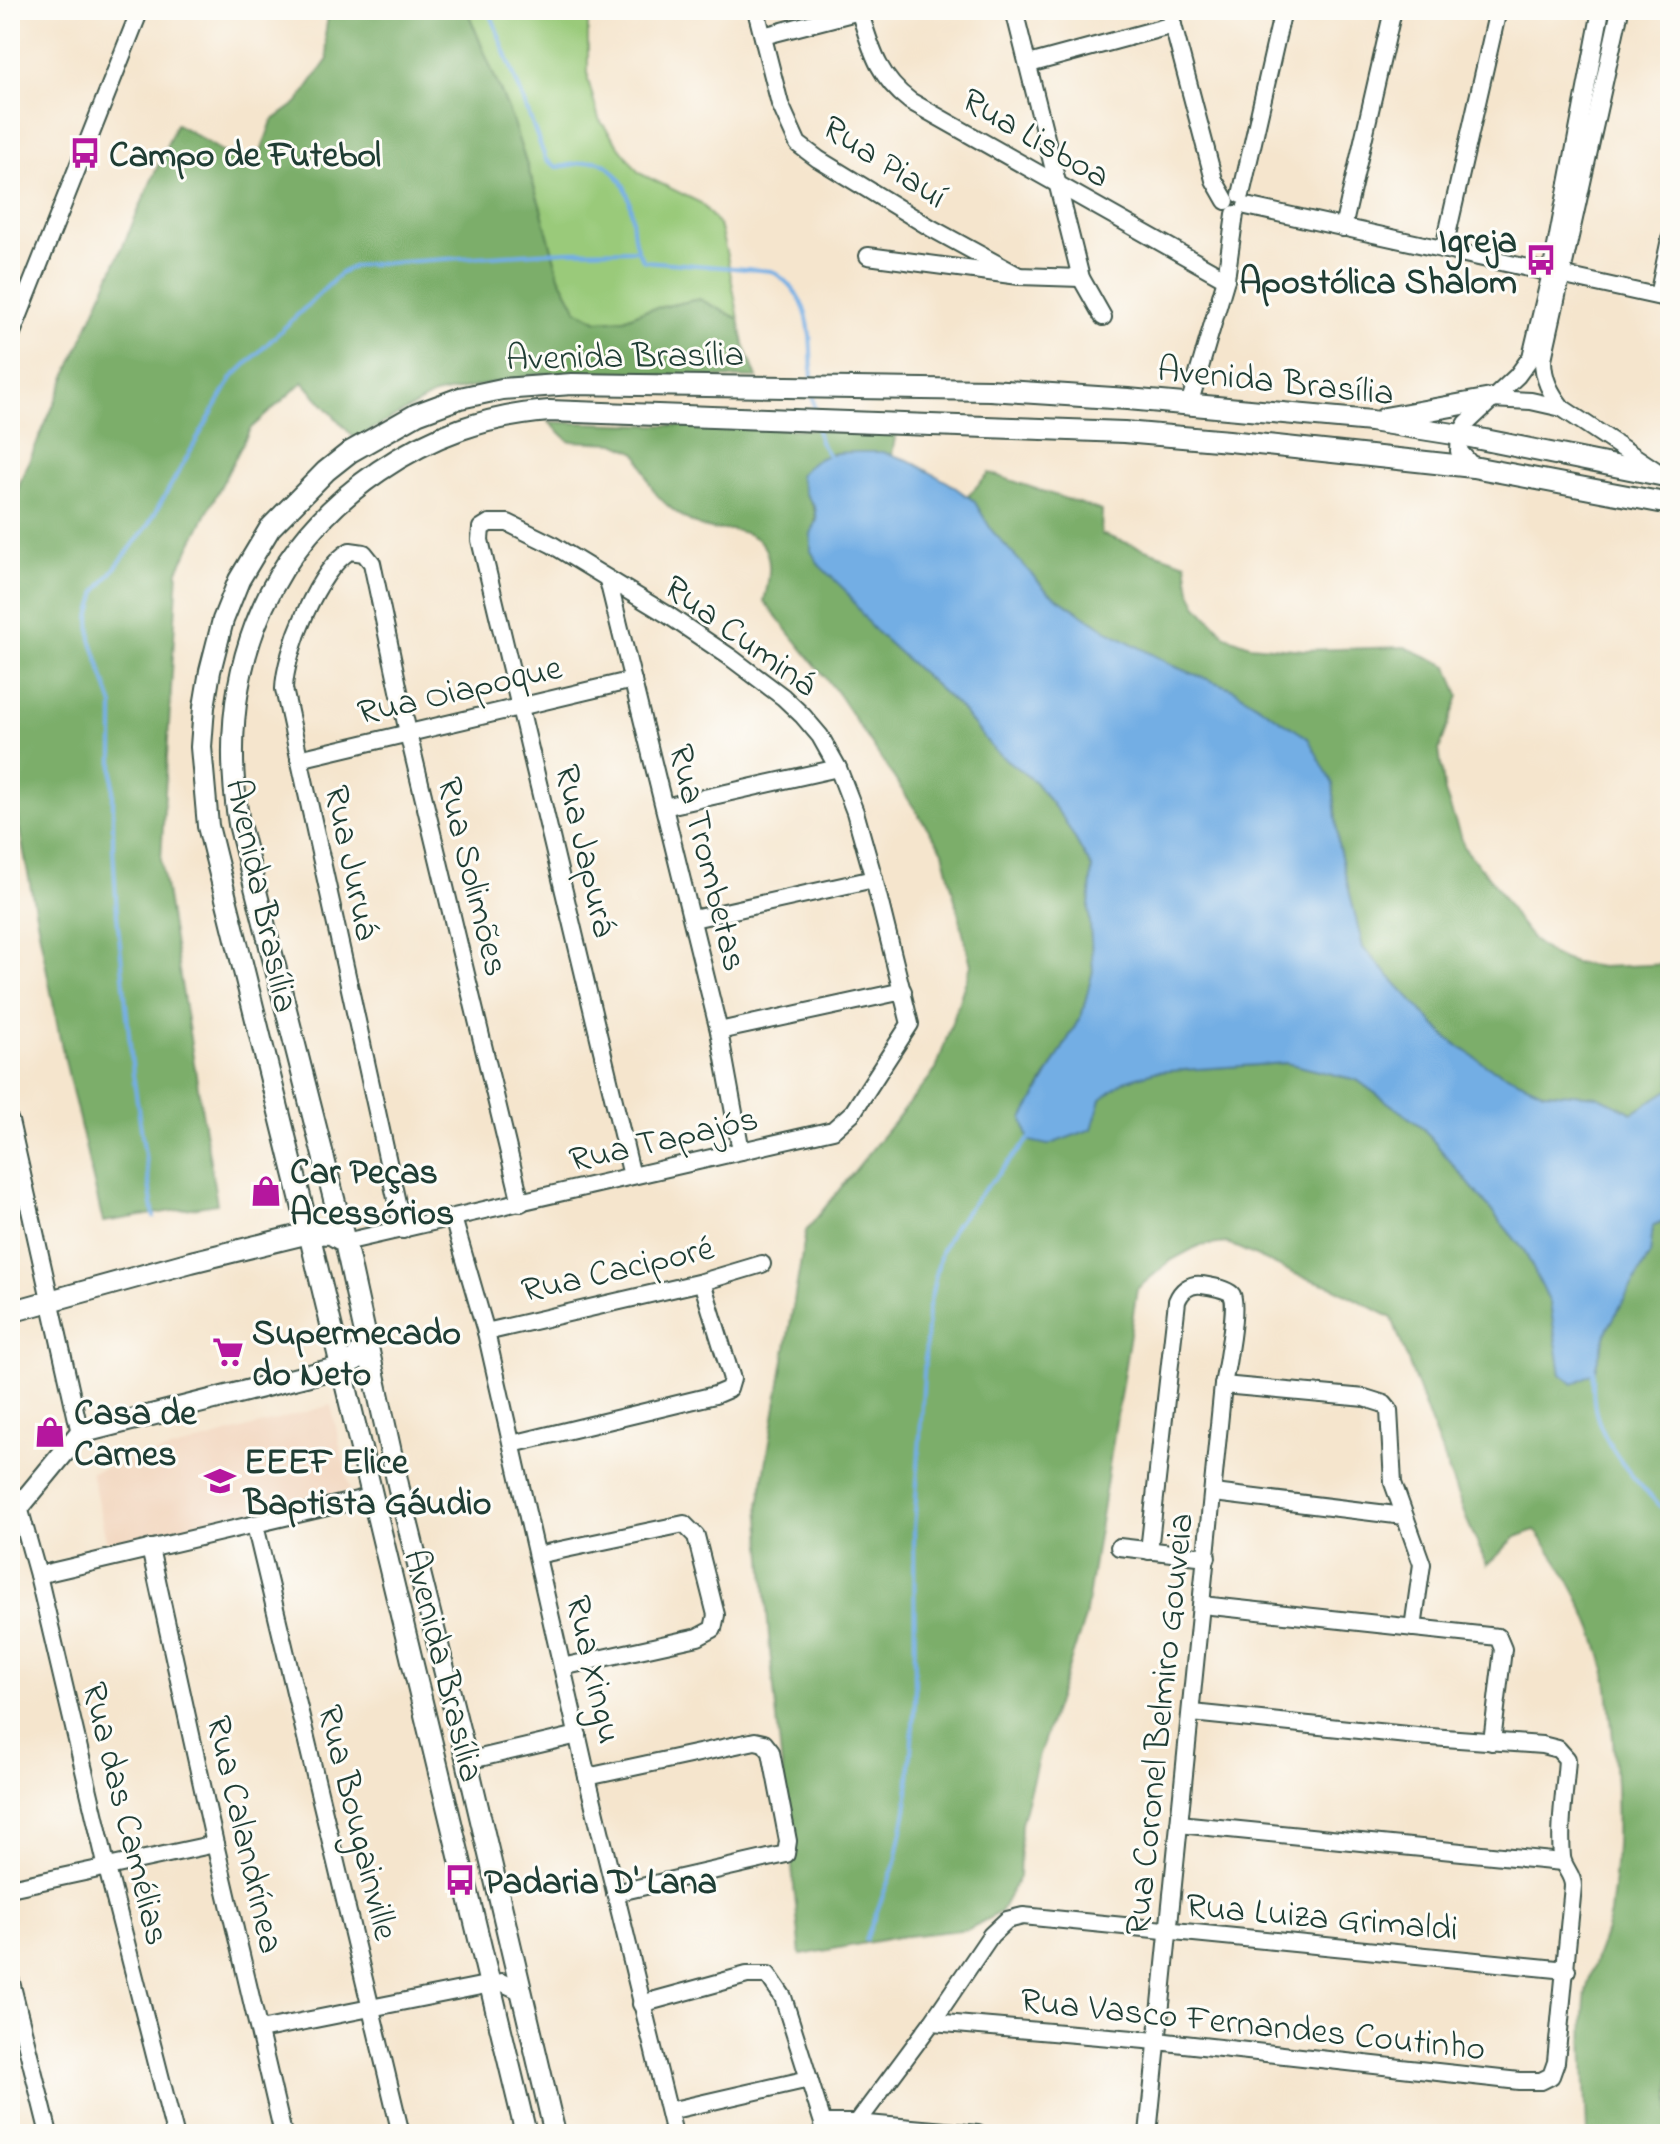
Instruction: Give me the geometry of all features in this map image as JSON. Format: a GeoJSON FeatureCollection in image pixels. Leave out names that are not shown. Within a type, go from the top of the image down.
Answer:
{"type":"FeatureCollection","features":[{"type":"Feature","properties":{"kind":"street"},"geometry":{"type":"LineString","coordinates":[[10,338],[140,10]]}},
{"type":"Feature","properties":{"kind":"street","name":"Rua Piauí"},"geometry":{"type":"LineString","coordinates":[[756,10],[780,104],[798,144],[931,228],[1019,276]]}},
{"type":"Feature","properties":{"kind":"street"},"geometry":{"type":"LineString","coordinates":[[1014,10],[1081,278],[1103,317]]}},
{"type":"Feature","properties":{"kind":"street"},"geometry":{"type":"LineString","coordinates":[[1189,405],[1226,279],[1237,204],[1283,10]]}},
{"type":"Feature","properties":{"kind":"street"},"geometry":{"type":"LineString","coordinates":[[1343,228],[1393,10]]}},
{"type":"Feature","properties":{"kind":"street"},"geometry":{"type":"LineString","coordinates":[[1444,248],[1498,10]]}},
{"type":"Feature","properties":{"kind":"street"},"geometry":{"type":"LineString","coordinates":[[1562,408],[1545,381],[1543,359],[1601,10]]}},
{"type":"Feature","properties":{"kind":"street"},"geometry":{"type":"LineString","coordinates":[[1473,467],[1459,451],[1460,435],[1476,413],[1517,376],[1531,357],[1557,274],[1620,10]]}},
{"type":"Feature","properties":{"kind":"street"},"geometry":{"type":"LineString","coordinates":[[763,36],[859,11]]}},
{"type":"Feature","properties":{"kind":"street","name":"Rua Lisboa"},"geometry":{"type":"LineString","coordinates":[[859,11],[878,64],[900,93],[1059,187],[1226,279]]}},
{"type":"Feature","properties":{"kind":"street"},"geometry":{"type":"LineString","coordinates":[[1029,64],[1171,17],[1214,180],[1237,204],[1667,297],[1670,239]]}},
{"type":"Feature","properties":{"kind":"street"},"geometry":{"type":"LineString","coordinates":[[868,256],[1019,276],[1081,278]]}},
{"type":"Feature","properties":{"kind":"street","name":"Avenida Brasília"},"geometry":{"type":"LineString","coordinates":[[526,2134],[370,1497],[309,1233],[211,841],[203,789],[204,707],[210,671],[223,620],[239,580],[270,528],[299,497],[350,452],[417,414],[460,398],[502,389],[549,385],[786,385],[990,390],[1189,405],[1371,421],[1460,435],[1666,476]]}},
{"type":"Feature","properties":{"kind":"street"},"geometry":{"type":"LineString","coordinates":[[1371,421],[1491,399],[1531,401],[1562,408],[1666,476]]}},
{"type":"Feature","properties":{"kind":"street","name":"Avenida Brasília"},"geometry":{"type":"LineString","coordinates":[[555,2134],[430,1618],[345,1242],[262,919],[232,784],[232,735],[244,667],[256,623],[275,580],[300,542],[328,510],[356,487],[428,441],[471,424],[522,413],[549,411],[1124,432],[1473,467],[1670,504]]}},
{"type":"Feature","properties":{"kind":"street","name":"Rua Cuminá"},"geometry":{"type":"LineString","coordinates":[[480,540],[481,528],[489,523],[519,527],[668,615],[783,697],[820,736],[838,768],[874,879],[903,991]]}},
{"type":"Feature","properties":{"kind":"street","name":"Rua Japurá"},"geometry":{"type":"LineString","coordinates":[[480,540],[632,1176]]}},
{"type":"Feature","properties":{"kind":"street","name":"Rua Juruá"},"geometry":{"type":"LineString","coordinates":[[372,563],[370,558],[358,551],[350,551],[338,560],[311,602],[287,659],[284,689],[403,1230]]}},
{"type":"Feature","properties":{"kind":"street","name":"Rua Solimões"},"geometry":{"type":"LineString","coordinates":[[372,563],[408,733],[521,1203]]}},
{"type":"Feature","properties":{"kind":"street","name":"Rua Trombetas"},"geometry":{"type":"LineString","coordinates":[[608,580],[693,919],[719,1031],[741,1151]]}},
{"type":"Feature","properties":{"kind":"street","name":"Rua Oiapoque"},"geometry":{"type":"LineString","coordinates":[[299,759],[633,680]]}},
{"type":"Feature","properties":{"kind":"street"},"geometry":{"type":"LineString","coordinates":[[664,807],[838,768]]}},
{"type":"Feature","properties":{"kind":"street"},"geometry":{"type":"LineString","coordinates":[[693,919],[874,879]]}},
{"type":"Feature","properties":{"kind":"street"},"geometry":{"type":"LineString","coordinates":[[719,1031],[903,991]]}},
{"type":"Feature","properties":{"kind":"street","name":"Rua Tapajós"},"geometry":{"type":"LineString","coordinates":[[345,1242],[833,1130],[847,1120],[909,1028],[903,991]]}},
{"type":"Feature","properties":{"kind":"street"},"geometry":{"type":"LineString","coordinates":[[10,1121],[80,1433]]}},
{"type":"Feature","properties":{"kind":"street","name":"Rua Xingu"},"geometry":{"type":"LineString","coordinates":[[453,1218],[486,1332],[587,1777],[674,2134]]}},
{"type":"Feature","properties":{"kind":"street"},"geometry":{"type":"LineString","coordinates":[[10,1312],[309,1233],[331,1234],[345,1242]]}},
{"type":"Feature","properties":{"kind":"street","name":"Rua Caciporé"},"geometry":{"type":"LineString","coordinates":[[486,1332],[702,1282],[762,1264]]}},
{"type":"Feature","properties":{"kind":"street"},"geometry":{"type":"LineString","coordinates":[[512,1444],[729,1389],[732,1379],[702,1282]]}},
{"type":"Feature","properties":{"kind":"street","name":"Rua Coronel Belmiro Gouveia"},"geometry":{"type":"LineString","coordinates":[[1148,2134],[1232,1321],[1233,1297],[1230,1292],[1201,1285],[1190,1286],[1179,1295],[1149,1551]]}},
{"type":"Feature","properties":{"kind":"street"},"geometry":{"type":"LineString","coordinates":[[14,1512],[80,1433],[341,1367],[355,1360],[366,1343]]}},
{"type":"Feature","properties":{"kind":"street"},"geometry":{"type":"LineString","coordinates":[[1223,1385],[1365,1398],[1384,1404],[1391,1414],[1393,1483],[1422,1564],[1413,1628]]}},
{"type":"Feature","properties":{"kind":"street"},"geometry":{"type":"LineString","coordinates":[[1214,1493],[1404,1516]]}},
{"type":"Feature","properties":{"kind":"street"},"geometry":{"type":"LineString","coordinates":[[38,1575],[370,1497]]}},
{"type":"Feature","properties":{"kind":"street","name":"Rua das Camélias"},"geometry":{"type":"LineString","coordinates":[[14,1512],[38,1575],[107,1868],[175,2134]]}},
{"type":"Feature","properties":{"kind":"street"},"geometry":{"type":"LineString","coordinates":[[537,1555],[679,1523],[688,1526],[696,1536],[716,1615],[713,1629],[698,1637],[562,1667]]}},
{"type":"Feature","properties":{"kind":"street","name":"Rua Bougainville"},"geometry":{"type":"LineString","coordinates":[[255,1525],[401,2134]]}},
{"type":"Feature","properties":{"kind":"street"},"geometry":{"type":"LineString","coordinates":[[1119,1547],[1207,1557]]}},
{"type":"Feature","properties":{"kind":"street","name":"Rua Calandrínea"},"geometry":{"type":"LineString","coordinates":[[150,1548],[283,2134]]}},
{"type":"Feature","properties":{"kind":"street"},"geometry":{"type":"LineString","coordinates":[[396,1603],[414,1620],[430,1618]]}},
{"type":"Feature","properties":{"kind":"street"},"geometry":{"type":"LineString","coordinates":[[1202,1605],[1493,1635],[1501,1639],[1503,1649],[1492,1742]]}},
{"type":"Feature","properties":{"kind":"street"},"geometry":{"type":"LineString","coordinates":[[404,1635],[416,1633],[423,1636],[441,1660]]}},
{"type":"Feature","properties":{"kind":"street"},"geometry":{"type":"LineString","coordinates":[[1192,1713],[1558,1749],[1566,1755],[1567,1764],[1560,1823],[1562,1862],[1573,1880],[1567,1970]]}},
{"type":"Feature","properties":{"kind":"street"},"geometry":{"type":"LineString","coordinates":[[467,1761],[578,1735]]}},
{"type":"Feature","properties":{"kind":"street"},"geometry":{"type":"LineString","coordinates":[[587,1777],[755,1741],[764,1743],[771,1752],[787,1853],[782,1857],[615,1893]]}},
{"type":"Feature","properties":{"kind":"street"},"geometry":{"type":"LineString","coordinates":[[1179,1824],[1562,1862]]}},
{"type":"Feature","properties":{"kind":"street"},"geometry":{"type":"LineString","coordinates":[[452,1833],[465,1849],[477,1855],[487,1854]]}},
{"type":"Feature","properties":{"kind":"street"},"geometry":{"type":"LineString","coordinates":[[10,1888],[215,1844]]}},
{"type":"Feature","properties":{"kind":"street","name":"Rua Luiza Grimaldi"},"geometry":{"type":"LineString","coordinates":[[932,2022],[991,1935],[1007,1920],[1023,1916],[1567,1970]]}},
{"type":"Feature","properties":{"kind":"street","name":"Rua Vasco Fernandes Coutinho"},"geometry":{"type":"LineString","coordinates":[[932,2022],[1157,2041],[1519,2081],[1547,2080],[1554,2072],[1556,2062],[1567,1970]]}},
{"type":"Feature","properties":{"kind":"street"},"geometry":{"type":"LineString","coordinates":[[641,2004],[747,1975],[768,1975],[783,1997],[824,2129],[857,2123],[978,2134]]}},
{"type":"Feature","properties":{"kind":"street"},"geometry":{"type":"LineString","coordinates":[[10,1978],[18,2050],[49,2134]]}},
{"type":"Feature","properties":{"kind":"street"},"geometry":{"type":"LineString","coordinates":[[260,2030],[490,1983],[501,1982],[520,1991]]}},
{"type":"Feature","properties":{"kind":"street"},"geometry":{"type":"LineString","coordinates":[[857,2123],[932,2022]]}},
{"type":"Feature","properties":{"kind":"street"},"geometry":{"type":"LineString","coordinates":[[669,2111],[809,2079]]}},
{"type":"Feature","properties":{"kind":"shaded area","name":"EEEF Elice Baptista Gáudio"},"geometry":{"type":"Polygon","coordinates":[[[331,1405],[350,1490],[109,1552],[91,1472],[331,1405]]]}},
{"type":"Feature","properties":{"kind":"green space"},"geometry":{"type":"Polygon","coordinates":[[[329,10],[467,10],[511,117],[559,276],[577,310],[597,321],[624,319],[643,311],[699,299],[739,319],[744,344],[757,378],[539,374],[434,395],[355,439],[303,382],[250,429],[178,570],[161,860],[217,1204],[103,1222],[60,1039],[10,780],[10,539],[20,482],[176,124],[241,161],[261,152],[272,121],[297,103],[328,59],[325,35],[329,10]]]}},
{"type":"Feature","properties":{"kind":"green space"},"geometry":{"type":"Polygon","coordinates":[[[467,10],[588,10],[588,80],[599,119],[639,173],[701,203],[719,225],[739,319],[699,299],[643,311],[624,319],[597,321],[577,310],[559,276],[511,117],[467,10]]]}},
{"type":"Feature","properties":{"kind":"green space"},"geometry":{"type":"Polygon","coordinates":[[[549,422],[896,432],[892,455],[882,452],[827,453],[805,493],[815,513],[811,534],[871,627],[960,708],[994,750],[1035,782],[1063,818],[1092,868],[1089,908],[1093,971],[1082,1014],[1037,1093],[1048,1145],[1068,1137],[1101,1099],[1124,1081],[1154,1072],[1286,1063],[1357,1080],[1422,1127],[1524,1250],[1550,1302],[1561,1374],[1594,1372],[1607,1330],[1650,1254],[1653,1226],[1670,1218],[1670,2134],[1587,2134],[1585,2000],[1610,1913],[1615,1865],[1616,1791],[1606,1676],[1594,1633],[1578,1596],[1535,1530],[1516,1537],[1487,1565],[1466,1518],[1392,1318],[1331,1286],[1300,1276],[1227,1243],[1198,1246],[1170,1261],[1137,1289],[1085,1618],[1039,1755],[1021,1824],[1019,1877],[1000,1912],[969,1929],[898,1937],[801,1955],[770,1650],[759,1505],[806,1231],[936,1070],[971,965],[943,851],[836,691],[764,601],[769,565],[763,546],[745,533],[704,528],[678,514],[653,489],[637,453],[615,443],[569,441],[549,422]]]}},
{"type":"Feature","properties":{"kind":"green space"},"geometry":{"type":"Polygon","coordinates":[[[989,473],[1102,511],[1101,534],[1186,563],[1190,590],[1198,606],[1226,636],[1250,645],[1304,650],[1405,647],[1448,666],[1459,696],[1439,750],[1445,793],[1465,849],[1494,883],[1534,941],[1553,955],[1574,963],[1601,967],[1670,964],[1670,1089],[1633,1113],[1597,1096],[1544,1092],[1489,1067],[1447,1038],[1363,948],[1338,844],[1333,784],[1233,689],[1178,668],[1106,630],[1047,591],[992,531],[968,496],[989,473]]]}},
{"type":"Feature","properties":{"kind":"water"},"geometry":{"type":"Polygon","coordinates":[[[882,452],[908,460],[974,501],[992,531],[1047,591],[1106,630],[1178,668],[1233,689],[1308,738],[1333,784],[1338,844],[1363,948],[1447,1038],[1489,1067],[1544,1092],[1597,1096],[1633,1113],[1670,1089],[1670,1218],[1653,1226],[1650,1254],[1607,1330],[1594,1372],[1573,1384],[1561,1374],[1550,1303],[1524,1250],[1422,1127],[1357,1080],[1286,1063],[1154,1072],[1124,1081],[1101,1099],[1092,1129],[1048,1145],[1029,1141],[1023,1119],[1082,1014],[1093,971],[1089,908],[1092,868],[1063,818],[1035,782],[994,750],[960,708],[871,627],[845,590],[820,566],[811,551],[811,534],[817,520],[815,507],[805,493],[799,475],[827,455],[882,452]]]}},
{"type":"Feature","properties":{"kind":"waterway"},"geometry":{"type":"LineString","coordinates":[[487,10],[546,160],[557,167],[597,161],[611,169],[627,193],[635,240],[644,261],[772,271],[786,282],[796,293],[807,320],[812,381]]}},
{"type":"Feature","properties":{"kind":"waterway"},"geometry":{"type":"LineString","coordinates":[[154,1217],[133,1074],[117,915],[113,847],[113,706],[91,639],[90,617],[97,591],[147,527],[232,378],[341,273],[354,266],[372,264],[567,251],[637,250]]}},
{"type":"Feature","properties":{"kind":"waterway"},"geometry":{"type":"LineString","coordinates":[[813,394],[815,413]]}},
{"type":"Feature","properties":{"kind":"waterway"},"geometry":{"type":"LineString","coordinates":[[816,425],[820,442],[830,457]]}},
{"type":"Feature","properties":{"kind":"waterway"},"geometry":{"type":"LineString","coordinates":[[866,1940],[896,1861],[907,1805],[915,1700],[914,1529],[928,1311],[941,1252],[952,1230],[1030,1138]]}},
{"type":"Feature","properties":{"kind":"waterway"},"geometry":{"type":"LineString","coordinates":[[1593,1368],[1595,1407],[1608,1442],[1637,1481],[1670,1516]]}},
{"type":"Feature","properties":{"kind":"place","name":"Campo de Futebol"},"geometry":{"type":"Point","coordinates":[85,153]}},
{"type":"Feature","properties":{"kind":"place","name":"Igreja Apostólica Shalom"},"geometry":{"type":"Point","coordinates":[1541,260]}},
{"type":"Feature","properties":{"kind":"place","name":"Car Peças Acessórios"},"geometry":{"type":"Point","coordinates":[266,1191]}},
{"type":"Feature","properties":{"kind":"place","name":"Supermecado do Neto"},"geometry":{"type":"Point","coordinates":[228,1352]}},
{"type":"Feature","properties":{"kind":"place","name":"Casa de Carnes"},"geometry":{"type":"Point","coordinates":[50,1432]}},
{"type":"Feature","properties":{"kind":"place","name":"EEEF Elice Baptista Gáudio"},"geometry":{"type":"Point","coordinates":[220,1481]}},
{"type":"Feature","properties":{"kind":"place","name":"Padaria D' Lana"},"geometry":{"type":"Point","coordinates":[460,1880]}}]}
